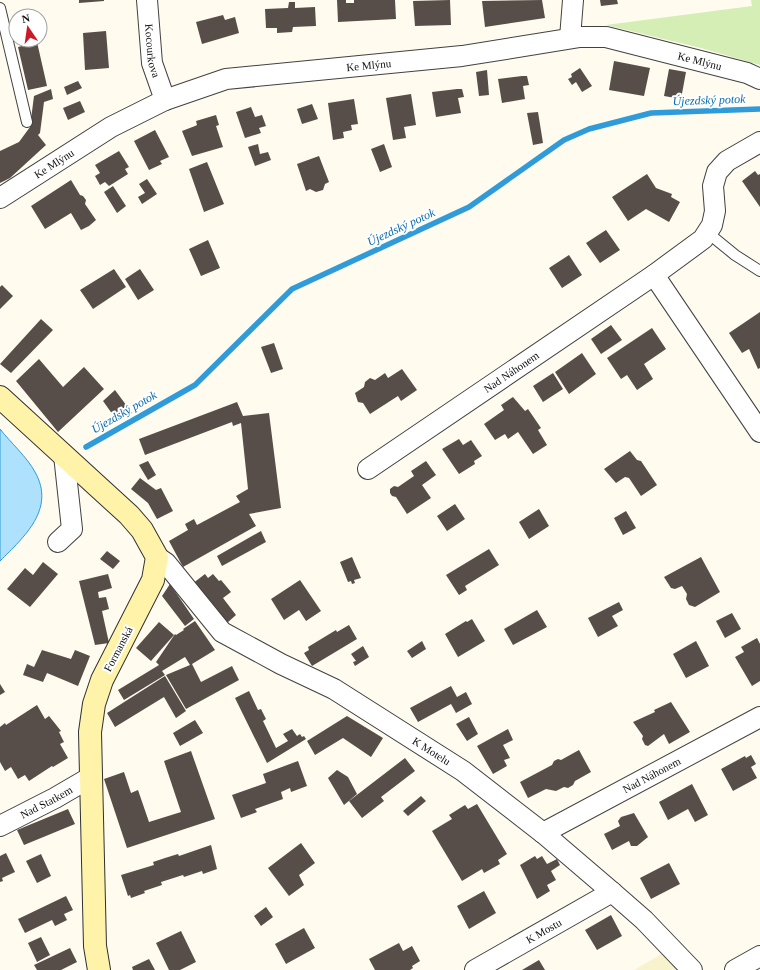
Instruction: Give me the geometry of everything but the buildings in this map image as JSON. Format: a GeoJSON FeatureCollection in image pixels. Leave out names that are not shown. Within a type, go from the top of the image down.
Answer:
{"type":"FeatureCollection","features":[{"type":"Feature","properties":{"kind":"street","name":"Kocourkova"},"geometry":{"type":"LineString","coordinates":[[148,0],[152,63],[165,100]]}},
{"type":"Feature","properties":{"kind":"street"},"geometry":{"type":"LineString","coordinates":[[570,38],[573,0]]}},
{"type":"Feature","properties":{"kind":"street","name":"Ke Mlýnu"},"geometry":{"type":"LineString","coordinates":[[0,198],[111,127],[165,100],[226,79],[462,56],[570,38],[606,38],[747,73],[760,79]]}},
{"type":"Feature","properties":{"kind":"street","name":"Nad Náhonem"},"geometry":{"type":"LineString","coordinates":[[368,469],[654,275],[703,239],[712,225],[715,211],[713,186],[717,172],[727,161],[760,142]]}},
{"type":"Feature","properties":{"kind":"street"},"geometry":{"type":"LineString","coordinates":[[654,275],[760,432]]}},
{"type":"Feature","properties":{"kind":"street"},"geometry":{"type":"LineString","coordinates":[[0,397],[130,515],[142,530],[157,557]]}},
{"type":"Feature","properties":{"kind":"street"},"geometry":{"type":"LineString","coordinates":[[58,542],[72,529],[64,455]]}},
{"type":"Feature","properties":{"kind":"street","name":"Formanská"},"geometry":{"type":"LineString","coordinates":[[99,970],[95,946],[90,732],[94,704],[102,680],[153,580],[157,557]]}},
{"type":"Feature","properties":{"kind":"street","name":"K Motelu"},"geometry":{"type":"LineString","coordinates":[[157,557],[166,563],[222,632],[281,664],[334,689],[463,772],[543,833],[612,892],[644,920],[692,970]]}},
{"type":"Feature","properties":{"kind":"street","name":"Nad Náhonem"},"geometry":{"type":"LineString","coordinates":[[543,833],[760,717]]}},
{"type":"Feature","properties":{"kind":"street","name":"Nad Statkem"},"geometry":{"type":"LineString","coordinates":[[0,826],[55,798],[91,777]]}},
{"type":"Feature","properties":{"kind":"street","name":"K Mostu"},"geometry":{"type":"LineString","coordinates":[[475,970],[612,892]]}},
{"type":"Feature","properties":{"kind":"street"},"geometry":{"type":"LineString","coordinates":[[735,970],[760,956]]}},
{"type":"Feature","properties":{"kind":"lane"},"geometry":{"type":"LineString","coordinates":[[0,8],[27,122]]}},
{"type":"Feature","properties":{"kind":"lane"},"geometry":{"type":"LineString","coordinates":[[708,233],[735,255],[760,271]]}},
{"type":"Feature","properties":{"kind":"shaded area"},"geometry":{"type":"Polygon","coordinates":[[[662,954],[679,970],[634,970],[662,954]]]}},
{"type":"Feature","properties":{"kind":"green space"},"geometry":{"type":"Polygon","coordinates":[[[751,0],[760,0],[760,65],[701,48],[606,25],[752,6],[751,0]]]}},
{"type":"Feature","properties":{"kind":"water"},"geometry":{"type":"Polygon","coordinates":[[[0,429],[32,466],[41,485],[42,498],[39,510],[27,532],[0,561],[0,429]]]}},
{"type":"Feature","properties":{"kind":"waterway","name":"Újezdský potok"},"geometry":{"type":"LineString","coordinates":[[86,447],[195,385],[292,289],[469,207],[564,140],[589,129],[651,113],[760,109]]}}]}
